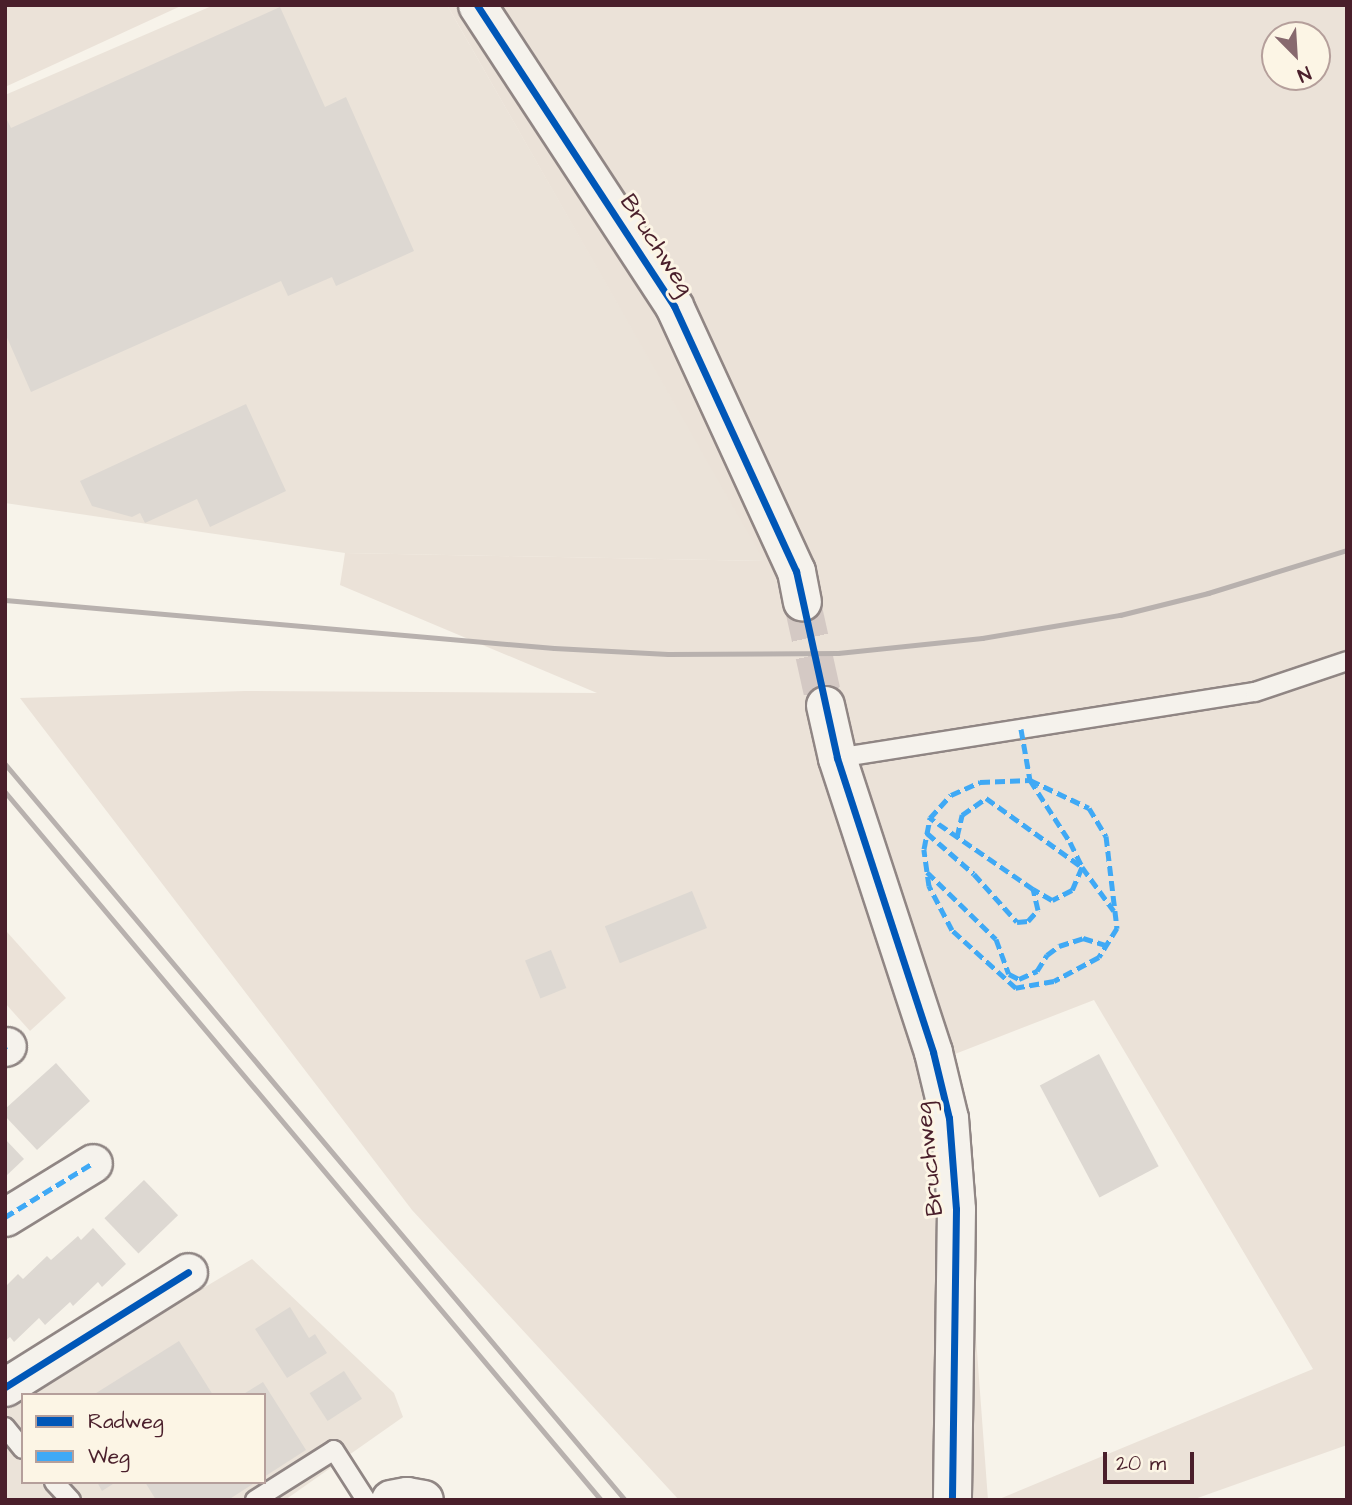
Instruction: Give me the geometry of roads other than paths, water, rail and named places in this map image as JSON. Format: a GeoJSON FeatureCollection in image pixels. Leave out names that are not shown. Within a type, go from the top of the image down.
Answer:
{"type":"FeatureCollection","features":[{"type":"Feature","properties":{"kind":"main road"},"geometry":{"type":"LineString","coordinates":[[391,1500],[424,1500]]}},
{"type":"Feature","properties":{"kind":"street","name":"Bruchweg"},"geometry":{"type":"LineString","coordinates":[[477,5],[674,306],[796,571],[802,601]]}},
{"type":"Feature","properties":{"kind":"street","name":"Bruchweg"},"geometry":{"type":"LineString","coordinates":[[825,705],[837,758],[933,1052],[949,1118],[956,1209],[952,1500]]}},
{"type":"Feature","properties":{"kind":"street"},"geometry":{"type":"LineString","coordinates":[[5,1217],[93,1163]]}},
{"type":"Feature","properties":{"kind":"street"},"geometry":{"type":"LineString","coordinates":[[5,1387],[188,1272]]}},
{"type":"Feature","properties":{"kind":"lane"},"geometry":{"type":"LineString","coordinates":[[837,758],[1255,692],[1347,661]]}},
{"type":"Feature","properties":{"kind":"lane"},"geometry":{"type":"LineString","coordinates":[[5,1427],[21,1447]]}},
{"type":"Feature","properties":{"kind":"lane"},"geometry":{"type":"LineString","coordinates":[[255,1500],[334,1450],[366,1500]]}},
{"type":"Feature","properties":{"kind":"lane"},"geometry":{"type":"LineString","coordinates":[[56,1484],[71,1500]]}},
{"type":"Feature","properties":{"kind":"tunnel"},"geometry":{"type":"LineString","coordinates":[[802,601],[825,705]]}},
{"type":"Feature","properties":{"kind":"railway"},"geometry":{"type":"LineString","coordinates":[[5,600],[554,648],[668,654],[838,653],[982,638],[1120,615],[1208,593],[1347,550]]}},
{"type":"Feature","properties":{"kind":"railway"},"geometry":{"type":"LineString","coordinates":[[5,764],[625,1500]]}},
{"type":"Feature","properties":{"kind":"railway"},"geometry":{"type":"LineString","coordinates":[[5,792],[601,1500]]}}]}
